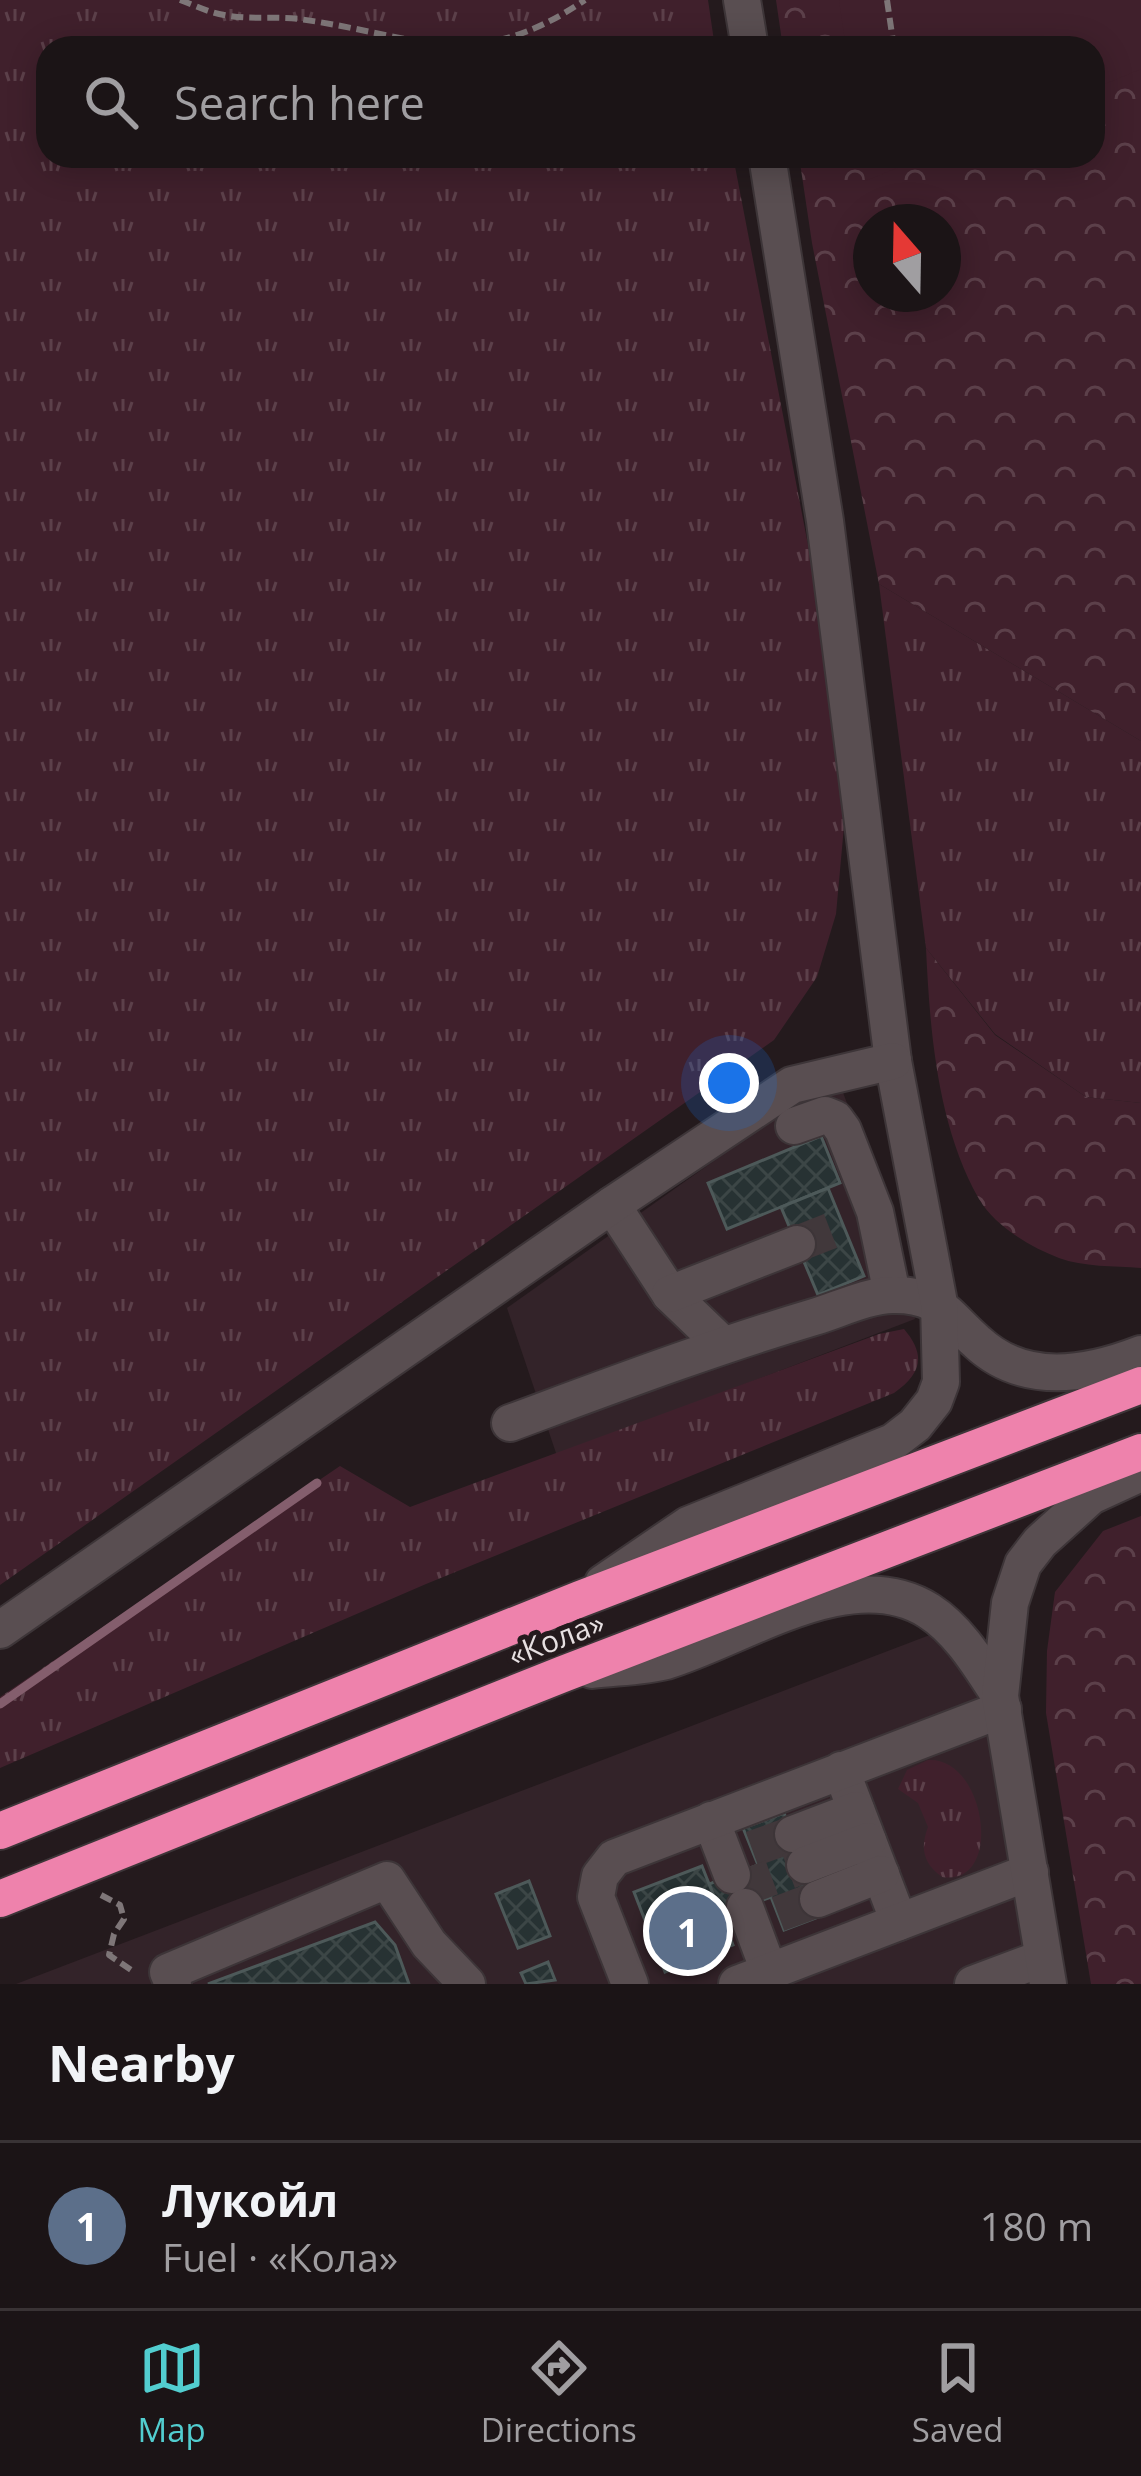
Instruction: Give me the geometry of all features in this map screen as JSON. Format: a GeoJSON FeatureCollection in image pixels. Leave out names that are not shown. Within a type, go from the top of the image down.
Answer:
{"type":"FeatureCollection","features":[{"type":"Feature","properties":{"kind":"highway","name":"«Кола»"},"geometry":{"type":"LineString","coordinates":[[0,1831],[580,1599],[1141,1385]]}},
{"type":"Feature","properties":{"kind":"highway","name":"«Кола»"},"geometry":{"type":"LineString","coordinates":[[0,1899],[563,1674],[1141,1452]]}},
{"type":"Feature","properties":{"kind":"street"},"geometry":{"type":"LineString","coordinates":[[742,0],[748,36]]}},
{"type":"Feature","properties":{"kind":"street"},"geometry":{"type":"LineString","coordinates":[[580,1599],[688,1525],[893,1442],[915,1425],[934,1401],[941,1382],[939,1303],[893,1061],[825,521],[769,168]]}},
{"type":"Feature","properties":{"kind":"street"},"geometry":{"type":"LineString","coordinates":[[0,1630],[792,1085],[893,1061]]}},
{"type":"Feature","properties":{"kind":"street"},"geometry":{"type":"LineString","coordinates":[[794,1126],[825,1115],[843,1130],[859,1219],[892,1294]]}},
{"type":"Feature","properties":{"kind":"street"},"geometry":{"type":"LineString","coordinates":[[612,1205],[670,1294],[722,1344]]}},
{"type":"Feature","properties":{"kind":"street"},"geometry":{"type":"LineString","coordinates":[[670,1294],[796,1244]]}},
{"type":"Feature","properties":{"kind":"street"},"geometry":{"type":"LineString","coordinates":[[510,1423],[722,1344],[892,1294],[939,1303],[979,1345],[1035,1371],[1079,1372],[1141,1354]]}},
{"type":"Feature","properties":{"kind":"street"},"geometry":{"type":"LineString","coordinates":[[973,1984],[1045,1971],[1001,1702],[1010,1603],[1023,1564],[1040,1542],[1091,1496],[1141,1473]]}},
{"type":"Feature","properties":{"kind":"street"},"geometry":{"type":"LineString","coordinates":[[563,1674],[663,1662],[832,1598],[863,1593],[926,1608],[948,1625],[1001,1702]]}},
{"type":"Feature","properties":{"kind":"street"},"geometry":{"type":"LineString","coordinates":[[631,1984],[596,1898],[600,1876],[614,1858],[1001,1702]]}},
{"type":"Feature","properties":{"kind":"street"},"geometry":{"type":"LineString","coordinates":[[841,1770],[899,1922]]}},
{"type":"Feature","properties":{"kind":"street"},"geometry":{"type":"LineString","coordinates":[[711,1820],[747,1888],[753,1978],[1030,1872]]}},
{"type":"Feature","properties":{"kind":"street"},"geometry":{"type":"LineString","coordinates":[[869,1842],[805,1866],[869,1842]]}},
{"type":"Feature","properties":{"kind":"street"},"geometry":{"type":"LineString","coordinates":[[171,1978],[388,1880],[429,1944],[467,1984]]}},
{"type":"Feature","properties":{"kind":"path"},"geometry":{"type":"LineString","coordinates":[[180,0],[224,15],[295,19],[383,36]]}},
{"type":"Feature","properties":{"kind":"path"},"geometry":{"type":"LineString","coordinates":[[514,36],[557,19],[585,0]]}},
{"type":"Feature","properties":{"kind":"path"},"geometry":{"type":"LineString","coordinates":[[887,0],[892,36]]}},
{"type":"Feature","properties":{"kind":"path"},"geometry":{"type":"LineString","coordinates":[[60,1875],[120,1905],[124,1918],[109,1955],[129,1972],[171,1978]]}},
{"type":"Feature","properties":{"kind":"shaded area"},"geometry":{"type":"Polygon","coordinates":[[[842,1090],[888,1210],[915,1319],[557,1456],[507,1308],[787,1109],[842,1090]]]}},
{"type":"Feature","properties":{"kind":"shaded area"},"geometry":{"type":"Polygon","coordinates":[[[935,1633],[989,1698],[1039,1984],[16,1984],[935,1633]]]}},
{"type":"Feature","properties":{"kind":"green space"},"geometry":{"type":"Polygon","coordinates":[[[0,0],[708,0],[713,36],[36,36],[36,168],[735,168],[814,576],[844,826],[836,914],[817,977],[774,1040],[0,1585],[0,0]]]}},
{"type":"Feature","properties":{"kind":"green space"},"geometry":{"type":"Polygon","coordinates":[[[776,0],[1141,0],[1141,741],[879,584],[801,168],[1105,168],[1105,36],[781,36],[776,0]]]}},
{"type":"Feature","properties":{"kind":"green space"},"geometry":{"type":"Polygon","coordinates":[[[839,0],[1141,0],[1141,69],[1105,84],[1105,36],[844,36],[839,0]]]}},
{"type":"Feature","properties":{"kind":"green space"},"geometry":{"type":"Polygon","coordinates":[[[863,168],[897,168],[865,181],[863,168]]]}},
{"type":"Feature","properties":{"kind":"green space"},"geometry":{"type":"Polygon","coordinates":[[[879,584],[1141,741],[1141,1103],[1086,1097],[995,1034],[926,948],[879,584]]]}},
{"type":"Feature","properties":{"kind":"green space"},"geometry":{"type":"Polygon","coordinates":[[[926,948],[995,1035],[1086,1097],[1141,1103],[1141,1268],[1059,1258],[1004,1227],[979,1199],[954,1140],[938,1077],[926,948]]]}},
{"type":"Feature","properties":{"kind":"green space"},"geometry":{"type":"Polygon","coordinates":[[[904,1329],[916,1347],[918,1363],[894,1393],[426,1584],[0,1768],[0,1697],[340,1466],[410,1507],[879,1334],[904,1329]]]}},
{"type":"Feature","properties":{"kind":"green space"},"geometry":{"type":"Polygon","coordinates":[[[1141,1516],[1141,1984],[1091,1984],[1046,1713],[1047,1651],[1055,1592],[1103,1531],[1141,1516]]]}},
{"type":"Feature","properties":{"kind":"green space"},"geometry":{"type":"Polygon","coordinates":[[[928,1760],[948,1764],[964,1778],[975,1798],[981,1843],[975,1862],[962,1875],[942,1877],[927,1861],[928,1827],[918,1803],[898,1789],[907,1770],[928,1760]]]}},
{"type":"Feature","properties":{"kind":"building"},"geometry":{"type":"Polygon","coordinates":[[[821,1136],[840,1183],[727,1229],[708,1183],[821,1136]]]}},
{"type":"Feature","properties":{"kind":"building"},"geometry":{"type":"Polygon","coordinates":[[[828,1188],[864,1276],[818,1295],[781,1207],[828,1188]]]}},
{"type":"Feature","properties":{"kind":"building"},"geometry":{"type":"Polygon","coordinates":[[[784,1813],[824,1915],[784,1930],[771,1897],[722,1916],[709,1884],[758,1865],[743,1828],[784,1813]]]}},
{"type":"Feature","properties":{"kind":"building"},"geometry":{"type":"Polygon","coordinates":[[[702,1866],[733,1945],[665,1972],[634,1892],[702,1866]]]}},
{"type":"Feature","properties":{"kind":"building"},"geometry":{"type":"Polygon","coordinates":[[[529,1881],[550,1936],[518,1948],[496,1894],[529,1881]]]}},
{"type":"Feature","properties":{"kind":"building"},"geometry":{"type":"Polygon","coordinates":[[[375,1922],[395,1945],[409,1984],[208,1984],[375,1922]]]}},
{"type":"Feature","properties":{"kind":"building"},"geometry":{"type":"Polygon","coordinates":[[[548,1962],[555,1980],[526,1984],[521,1973],[548,1962]]]}},
{"type":"Feature","properties":{"kind":"waterway"},"geometry":{"type":"LineString","coordinates":[[0,1704],[317,1483]]}},
{"type":"Feature","properties":{"kind":"tunnel"},"geometry":{"type":"LineString","coordinates":[[797,1244],[843,1226]]}},
{"type":"Feature","properties":{"kind":"tunnel"},"geometry":{"type":"LineString","coordinates":[[752,1849],[793,1834]]}},
{"type":"Feature","properties":{"kind":"tunnel"},"geometry":{"type":"LineString","coordinates":[[738,1890],[805,1865]]}},
{"type":"Feature","properties":{"kind":"tunnel"},"geometry":{"type":"LineString","coordinates":[[778,1914],[818,1899]]}},
{"type":"Feature","properties":{"kind":"place","name":"Лукойл"},"geometry":{"type":"Point","coordinates":[688,1931]}}]}
